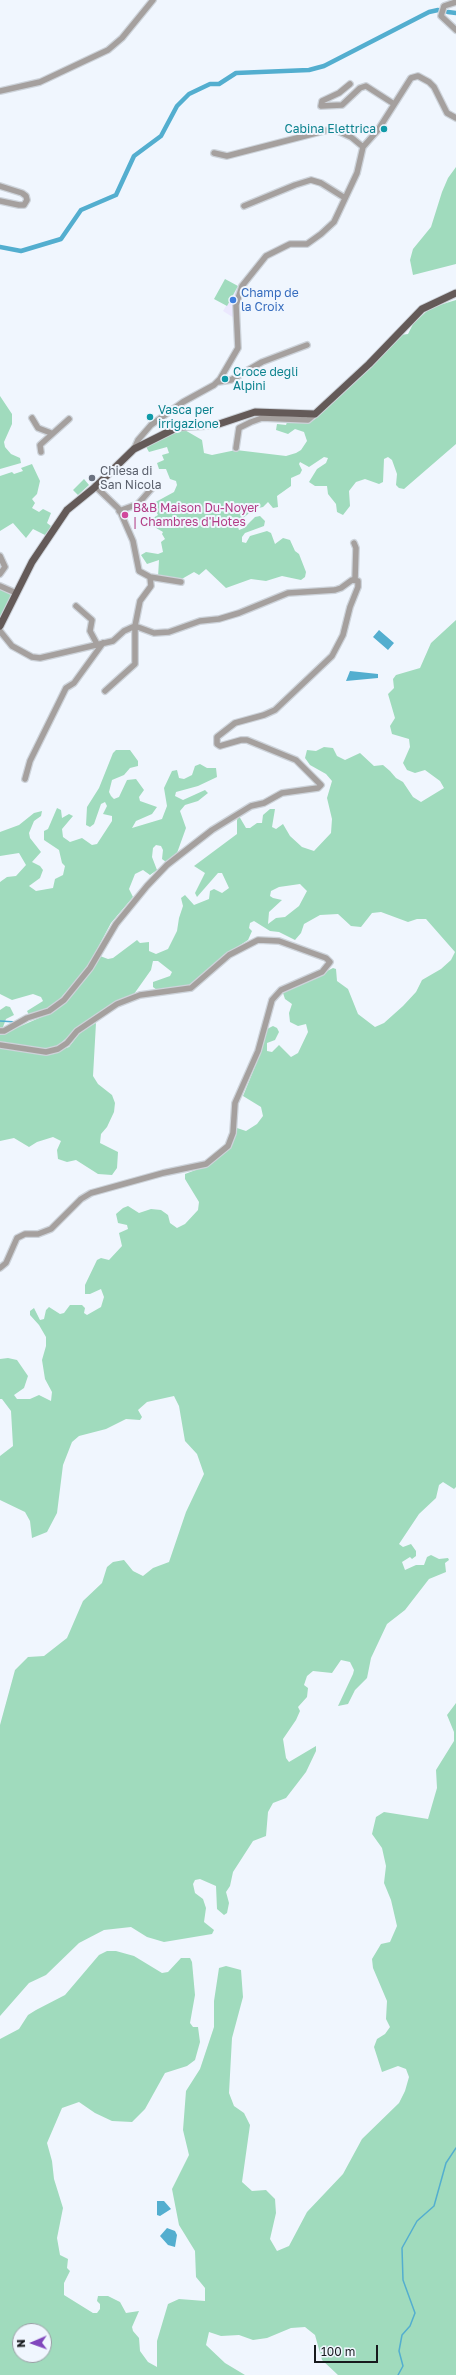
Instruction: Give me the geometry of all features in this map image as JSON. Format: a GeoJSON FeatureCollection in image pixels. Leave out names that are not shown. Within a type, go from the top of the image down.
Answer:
{"type":"FeatureCollection","features":[{"type":"Feature","properties":{"kind":"main road"},"geometry":{"type":"LineString","coordinates":[[0,626],[32,562],[67,510],[96,486],[134,449],[178,427],[216,425],[255,412],[315,414],[369,364],[422,309],[456,292]]}},
{"type":"Feature","properties":{"kind":"street"},"geometry":{"type":"LineString","coordinates":[[0,91],[40,82],[108,50],[122,38],[153,0]]}},
{"type":"Feature","properties":{"kind":"street"},"geometry":{"type":"LineString","coordinates":[[456,2],[444,6],[441,16],[456,30]]}},
{"type":"Feature","properties":{"kind":"street"},"geometry":{"type":"LineString","coordinates":[[218,382],[238,348],[236,309],[239,292],[242,286],[266,256],[290,244],[307,244],[334,222],[357,173],[363,147],[378,130],[411,78],[418,76],[434,87],[447,113],[456,118]]}},
{"type":"Feature","properties":{"kind":"street"},"geometry":{"type":"LineString","coordinates":[[350,84],[322,101],[321,106],[342,105],[360,88],[366,86],[394,104]]}},
{"type":"Feature","properties":{"kind":"street"},"geometry":{"type":"LineString","coordinates":[[214,153],[227,156],[328,130],[338,131],[351,137],[363,147]]}},
{"type":"Feature","properties":{"kind":"street"},"geometry":{"type":"LineString","coordinates":[[244,206],[311,180],[321,183],[345,198]]}},
{"type":"Feature","properties":{"kind":"street"},"geometry":{"type":"LineString","coordinates":[[0,186],[22,193],[26,196],[27,200],[24,205],[0,201]]}},
{"type":"Feature","properties":{"kind":"street"},"geometry":{"type":"LineString","coordinates":[[134,449],[142,435],[162,416],[218,382],[231,380],[262,362],[307,345]]}},
{"type":"Feature","properties":{"kind":"street"},"geometry":{"type":"LineString","coordinates":[[236,448],[239,428],[251,422],[262,418],[308,420],[315,414]]}},
{"type":"Feature","properties":{"kind":"street"},"geometry":{"type":"LineString","coordinates":[[32,418],[38,428],[52,433]]}},
{"type":"Feature","properties":{"kind":"street"},"geometry":{"type":"LineString","coordinates":[[41,452],[40,445],[69,418]]}},
{"type":"Feature","properties":{"kind":"street"},"geometry":{"type":"LineString","coordinates":[[96,486],[119,511],[133,541],[138,571],[150,577],[181,582]]}},
{"type":"Feature","properties":{"kind":"street"},"geometry":{"type":"LineString","coordinates":[[119,511],[138,504],[153,487]]}},
{"type":"Feature","properties":{"kind":"street"},"geometry":{"type":"LineString","coordinates":[[0,1031],[4,1031],[21,1021],[49,1011],[64,1000],[90,968],[116,924],[147,886],[168,865],[212,830],[251,806],[264,803],[282,793],[318,788],[321,785],[296,760],[247,740],[241,740],[220,746],[218,744],[217,737],[235,723],[264,715],[275,710],[332,656],[338,647],[350,607],[358,587],[358,581],[355,580],[356,548],[354,543]]}},
{"type":"Feature","properties":{"kind":"street"},"geometry":{"type":"LineString","coordinates":[[0,556],[5,567],[0,574]]}},
{"type":"Feature","properties":{"kind":"street"},"geometry":{"type":"LineString","coordinates":[[105,691],[135,664],[135,626],[140,601],[151,586],[150,577]]}},
{"type":"Feature","properties":{"kind":"street"},"geometry":{"type":"LineString","coordinates":[[0,631],[12,646],[36,658],[104,643],[113,640],[124,631],[135,626],[154,633],[169,632],[195,622],[233,615],[288,593],[334,590],[355,580]]}},
{"type":"Feature","properties":{"kind":"street"},"geometry":{"type":"LineString","coordinates":[[0,586],[16,593]]}},
{"type":"Feature","properties":{"kind":"street"},"geometry":{"type":"LineString","coordinates":[[76,606],[92,620],[90,631],[97,644]]}},
{"type":"Feature","properties":{"kind":"street"},"geometry":{"type":"LineString","coordinates":[[24,779],[30,761],[66,688],[74,682],[104,643]]}},
{"type":"Feature","properties":{"kind":"street"},"geometry":{"type":"LineString","coordinates":[[0,1045],[46,1052],[58,1049],[68,1043],[76,1031],[117,1004],[140,995],[191,988],[229,955],[258,940],[279,941],[326,958],[330,962],[322,972],[281,990],[272,1000],[258,1051],[235,1103],[233,1133],[228,1146],[206,1164],[163,1173],[91,1193],[81,1199],[51,1229],[17,1238],[6,1263],[0,1268]]}},
{"type":"Feature","properties":{"kind":"shaded area","name":"Champ de la Croix"},"geometry":{"type":"Polygon","coordinates":[[[238,286],[241,287],[234,318],[223,311],[238,286]]]}},
{"type":"Feature","properties":{"kind":"green space"},"geometry":{"type":"Polygon","coordinates":[[[456,167],[456,264],[413,275],[410,260],[413,249],[431,227],[442,192],[448,178],[456,167]]]}},
{"type":"Feature","properties":{"kind":"green space"},"geometry":{"type":"Polygon","coordinates":[[[225,279],[238,286],[227,306],[214,299],[225,279]]]}},
{"type":"Feature","properties":{"kind":"green space"},"geometry":{"type":"Polygon","coordinates":[[[456,300],[456,444],[404,489],[399,488],[396,485],[397,474],[392,460],[388,457],[384,459],[383,482],[379,484],[365,479],[356,482],[349,491],[350,506],[343,515],[337,512],[336,504],[328,494],[327,486],[315,486],[309,482],[317,469],[326,463],[328,458],[324,457],[309,467],[300,462],[299,464],[302,470],[300,474],[291,478],[291,486],[277,496],[278,507],[273,508],[268,502],[263,507],[254,509],[242,519],[238,527],[239,530],[244,528],[255,517],[260,516],[265,521],[264,526],[245,533],[242,537],[242,542],[246,543],[250,536],[267,531],[271,533],[275,544],[283,538],[290,540],[295,551],[299,554],[306,572],[305,577],[301,580],[282,576],[266,581],[251,579],[226,588],[206,569],[199,575],[194,572],[180,580],[158,577],[159,560],[147,564],[141,555],[146,552],[158,554],[163,552],[161,542],[165,539],[162,534],[163,532],[151,525],[148,521],[158,515],[152,504],[174,492],[177,485],[176,481],[170,479],[166,469],[159,469],[157,463],[164,460],[162,455],[169,453],[167,447],[149,452],[145,445],[183,429],[202,440],[204,453],[212,455],[236,450],[286,456],[296,453],[301,450],[307,441],[304,432],[295,429],[288,434],[276,430],[277,424],[286,425],[288,419],[311,421],[315,419],[400,335],[408,334],[413,324],[430,308],[456,300]]]}},
{"type":"Feature","properties":{"kind":"green space"},"geometry":{"type":"Polygon","coordinates":[[[0,396],[12,414],[12,424],[4,442],[5,447],[11,454],[20,458],[21,463],[0,469],[0,396]]]}},
{"type":"Feature","properties":{"kind":"green space"},"geometry":{"type":"Polygon","coordinates":[[[32,464],[40,481],[37,494],[32,499],[35,503],[32,508],[39,512],[43,509],[51,513],[47,523],[51,526],[47,536],[33,529],[26,538],[13,523],[0,531],[0,476],[12,472],[14,474],[23,471],[21,468],[32,464]]]}},
{"type":"Feature","properties":{"kind":"green space"},"geometry":{"type":"Polygon","coordinates":[[[84,479],[89,485],[78,495],[73,490],[84,479]]]}},
{"type":"Feature","properties":{"kind":"green space"},"geometry":{"type":"Polygon","coordinates":[[[0,587],[13,594],[0,622],[0,587]]]}},
{"type":"Feature","properties":{"kind":"green space"},"geometry":{"type":"Polygon","coordinates":[[[456,620],[456,1487],[454,1489],[443,1482],[439,1485],[436,1498],[419,1514],[399,1544],[403,1547],[411,1544],[416,1551],[416,1556],[412,1559],[410,1557],[402,1562],[405,1570],[416,1565],[424,1565],[427,1557],[431,1555],[439,1559],[448,1558],[449,1560],[445,1563],[446,1572],[429,1579],[405,1610],[387,1624],[371,1658],[367,1678],[355,1690],[348,1704],[338,1706],[353,1674],[354,1670],[350,1662],[341,1660],[332,1673],[313,1671],[307,1676],[304,1685],[308,1688],[307,1697],[298,1707],[300,1711],[296,1720],[283,1739],[286,1758],[289,1762],[316,1746],[316,1751],[306,1772],[286,1798],[273,1803],[268,1812],[266,1836],[253,1841],[233,1872],[230,1886],[226,1892],[229,1903],[227,1913],[224,1915],[217,1909],[216,1886],[200,1879],[195,1880],[193,1884],[195,1893],[203,1899],[206,1908],[204,1922],[214,1930],[212,1934],[164,1942],[147,1937],[131,1927],[104,1930],[79,1943],[46,1975],[29,1983],[0,2016],[0,1725],[15,1670],[28,1657],[44,1656],[67,1638],[83,1601],[102,1583],[107,1567],[113,1562],[124,1560],[133,1571],[143,1576],[153,1568],[169,1562],[186,1512],[204,1474],[197,1454],[185,1441],[179,1406],[174,1396],[147,1402],[138,1410],[142,1417],[140,1420],[126,1419],[106,1429],[79,1436],[72,1442],[63,1465],[57,1513],[47,1532],[32,1538],[30,1521],[25,1512],[0,1500],[0,1456],[13,1446],[11,1411],[2,1399],[0,1399],[0,1359],[8,1358],[17,1360],[28,1376],[24,1388],[14,1395],[17,1399],[30,1399],[39,1395],[51,1401],[52,1392],[45,1379],[42,1360],[46,1346],[46,1337],[39,1325],[30,1315],[30,1311],[34,1308],[40,1320],[44,1319],[46,1310],[49,1307],[60,1314],[64,1313],[70,1305],[82,1305],[85,1308],[84,1313],[87,1315],[101,1307],[104,1297],[101,1289],[90,1294],[85,1294],[85,1285],[97,1260],[101,1258],[109,1260],[122,1246],[119,1233],[128,1229],[127,1225],[118,1223],[116,1214],[123,1208],[128,1206],[139,1213],[151,1209],[161,1210],[168,1215],[170,1223],[177,1228],[185,1224],[198,1210],[199,1202],[185,1179],[185,1174],[209,1165],[226,1152],[232,1144],[237,1128],[246,1131],[257,1124],[263,1116],[261,1107],[243,1096],[256,1064],[265,1030],[273,1026],[277,1028],[279,1032],[275,1040],[267,1043],[267,1051],[272,1052],[279,1045],[291,1057],[298,1053],[308,1032],[306,1024],[298,1026],[290,1022],[289,1013],[292,1004],[285,999],[283,993],[333,968],[336,969],[337,981],[348,989],[358,1014],[375,1027],[384,1023],[403,1006],[416,992],[422,980],[441,969],[451,960],[455,952],[426,919],[417,919],[408,922],[381,912],[372,913],[361,927],[351,926],[338,914],[320,915],[304,924],[301,933],[295,940],[279,932],[270,931],[254,921],[250,923],[249,928],[252,931],[248,940],[225,955],[193,985],[184,988],[157,990],[153,987],[153,982],[170,976],[172,972],[158,961],[153,961],[151,970],[134,994],[96,1014],[57,1046],[45,1049],[0,1042],[0,1032],[14,1029],[55,1011],[70,998],[95,966],[100,956],[108,959],[113,958],[137,940],[140,943],[149,942],[149,951],[156,954],[168,949],[177,931],[183,906],[181,898],[185,895],[194,905],[209,899],[210,891],[214,889],[222,893],[229,888],[222,873],[218,873],[197,897],[195,893],[205,873],[194,866],[237,834],[237,820],[239,816],[246,828],[250,828],[257,823],[262,823],[263,815],[270,809],[275,809],[272,827],[276,829],[283,824],[290,836],[302,847],[314,851],[331,833],[332,819],[327,798],[332,781],[326,774],[310,765],[305,758],[307,750],[316,751],[324,747],[333,748],[337,756],[345,760],[360,753],[374,766],[383,765],[396,778],[403,782],[413,797],[421,802],[444,788],[440,781],[425,770],[415,773],[407,770],[403,763],[410,747],[409,739],[392,734],[390,726],[395,718],[388,694],[394,688],[393,679],[396,675],[420,668],[431,643],[456,620]],[[300,884],[279,887],[271,891],[270,896],[282,900],[269,912],[268,924],[276,918],[285,917],[299,906],[307,891],[300,884]]]}},
{"type":"Feature","properties":{"kind":"green space"},"geometry":{"type":"Polygon","coordinates":[[[116,750],[130,750],[138,761],[138,766],[130,768],[124,775],[112,780],[109,792],[111,796],[114,799],[119,797],[127,780],[136,779],[144,790],[139,797],[140,801],[157,807],[152,814],[136,821],[132,828],[162,819],[167,806],[164,788],[172,771],[177,770],[179,778],[184,779],[192,775],[195,766],[200,764],[207,768],[216,768],[217,777],[198,786],[176,792],[175,796],[183,800],[205,790],[208,793],[198,801],[185,805],[180,811],[186,828],[177,853],[166,862],[162,859],[163,850],[161,846],[156,845],[153,848],[152,857],[157,870],[150,875],[143,870],[135,874],[129,889],[133,897],[111,923],[87,968],[58,1001],[46,1010],[29,1015],[27,1011],[43,1001],[41,997],[33,994],[12,1000],[0,994],[0,882],[7,877],[16,876],[26,865],[19,853],[0,856],[0,832],[19,825],[34,813],[42,811],[41,816],[34,821],[29,833],[30,838],[41,852],[32,862],[40,866],[43,870],[40,878],[29,886],[36,891],[53,888],[55,879],[63,875],[65,866],[62,863],[59,850],[44,840],[44,831],[48,829],[57,808],[61,810],[62,818],[69,814],[73,816],[62,829],[63,837],[70,842],[82,838],[92,845],[97,844],[112,821],[112,816],[103,814],[107,806],[105,802],[101,804],[94,824],[90,827],[86,825],[87,807],[99,788],[113,753],[116,750]]]}},
{"type":"Feature","properties":{"kind":"green space"},"geometry":{"type":"Polygon","coordinates":[[[6,1006],[10,1007],[14,1015],[6,1019],[3,1027],[0,1028],[0,1010],[6,1006]]]}},
{"type":"Feature","properties":{"kind":"green space"},"geometry":{"type":"Polygon","coordinates":[[[96,1023],[93,1076],[98,1084],[112,1095],[115,1103],[114,1112],[107,1127],[101,1134],[100,1143],[118,1152],[117,1168],[112,1175],[98,1174],[76,1160],[67,1162],[58,1159],[57,1150],[61,1141],[53,1137],[37,1142],[29,1147],[14,1138],[0,1141],[0,1047],[48,1054],[69,1047],[82,1030],[96,1023]]]}},
{"type":"Feature","properties":{"kind":"green space"},"geometry":{"type":"Polygon","coordinates":[[[456,1703],[456,2375],[338,2375],[322,2360],[315,2335],[305,2327],[291,2328],[267,2338],[253,2340],[239,2335],[221,2336],[209,2332],[206,2345],[225,2363],[245,2375],[0,2375],[0,2039],[19,2029],[28,2015],[65,1995],[99,1955],[107,1951],[116,1951],[134,1956],[162,1973],[168,1972],[181,1958],[190,1958],[192,1962],[195,1995],[190,2023],[193,2027],[198,2027],[200,2042],[195,2060],[187,2066],[165,2073],[145,2109],[132,2122],[112,2121],[95,2113],[79,2102],[62,2108],[47,2143],[52,2161],[54,2179],[63,2208],[57,2238],[60,2255],[68,2259],[67,2268],[70,2271],[64,2283],[64,2295],[93,2313],[97,2313],[100,2309],[100,2304],[97,2301],[98,2296],[108,2296],[120,2302],[126,2313],[139,2311],[132,2327],[133,2331],[139,2338],[140,2351],[148,2362],[157,2367],[157,2341],[168,2304],[179,2299],[205,2301],[205,2288],[196,2277],[195,2251],[179,2225],[172,2189],[189,2155],[183,2130],[186,2091],[200,2069],[214,2027],[214,2001],[219,1968],[226,1966],[241,1970],[243,1997],[232,2038],[229,2093],[234,2106],[244,2113],[250,2125],[242,2182],[252,2191],[266,2190],[275,2199],[276,2213],[270,2239],[277,2251],[289,2246],[307,2212],[343,2174],[362,2139],[399,2103],[405,2091],[409,2077],[406,2069],[398,2066],[382,2072],[374,2047],[377,2039],[385,2034],[390,2027],[386,2019],[387,2001],[373,1968],[372,1959],[381,1944],[390,1942],[397,1926],[391,1900],[384,1883],[386,1866],[382,1848],[372,1834],[376,1817],[384,1812],[428,1819],[437,1788],[436,1770],[454,1741],[454,1732],[447,1715],[456,1703]]]}},
{"type":"Feature","properties":{"kind":"water"},"geometry":{"type":"Polygon","coordinates":[[[379,630],[394,643],[388,650],[373,637],[379,630]]]}},
{"type":"Feature","properties":{"kind":"water"},"geometry":{"type":"Polygon","coordinates":[[[350,671],[378,674],[378,678],[346,681],[350,671]]]}},
{"type":"Feature","properties":{"kind":"water"},"geometry":{"type":"Polygon","coordinates":[[[157,2201],[164,2201],[171,2209],[160,2216],[157,2215],[157,2201]]]}},
{"type":"Feature","properties":{"kind":"water"},"geometry":{"type":"Polygon","coordinates":[[[167,2228],[175,2231],[177,2235],[175,2247],[168,2245],[160,2236],[167,2228]]]}},
{"type":"Feature","properties":{"kind":"waterway"},"geometry":{"type":"LineString","coordinates":[[0,247],[21,251],[61,239],[81,210],[116,195],[134,156],[161,136],[177,106],[189,94],[210,84],[219,84],[236,73],[309,70],[324,66],[429,12],[438,10]]}},
{"type":"Feature","properties":{"kind":"waterway"},"geometry":{"type":"LineString","coordinates":[[448,12],[456,13]]}},
{"type":"Feature","properties":{"kind":"waterway"},"geometry":{"type":"LineString","coordinates":[[0,1021],[16,1022]]}},
{"type":"Feature","properties":{"kind":"waterway"},"geometry":{"type":"LineString","coordinates":[[398,2375],[403,2366],[399,2351],[402,2335],[410,2326],[415,2313],[403,2280],[402,2248],[417,2221],[434,2206],[446,2163],[456,2148]]}},
{"type":"Feature","properties":{"kind":"place","name":"Cabina Elettrica"},"geometry":{"type":"Point","coordinates":[384,129]}},
{"type":"Feature","properties":{"kind":"place","name":"Champ de la Croix"},"geometry":{"type":"Point","coordinates":[233,300]}},
{"type":"Feature","properties":{"kind":"place","name":"Croce degli Alpini"},"geometry":{"type":"Point","coordinates":[225,379]}},
{"type":"Feature","properties":{"kind":"place","name":"Vasca per irrigazione"},"geometry":{"type":"Point","coordinates":[150,417]}},
{"type":"Feature","properties":{"kind":"place","name":"Chiesa di San Nicola"},"geometry":{"type":"Point","coordinates":[92,478]}},
{"type":"Feature","properties":{"kind":"place","name":"B&B Maison Du-Noyer | Chambres d'Hotes"},"geometry":{"type":"Point","coordinates":[125,515]}}]}
